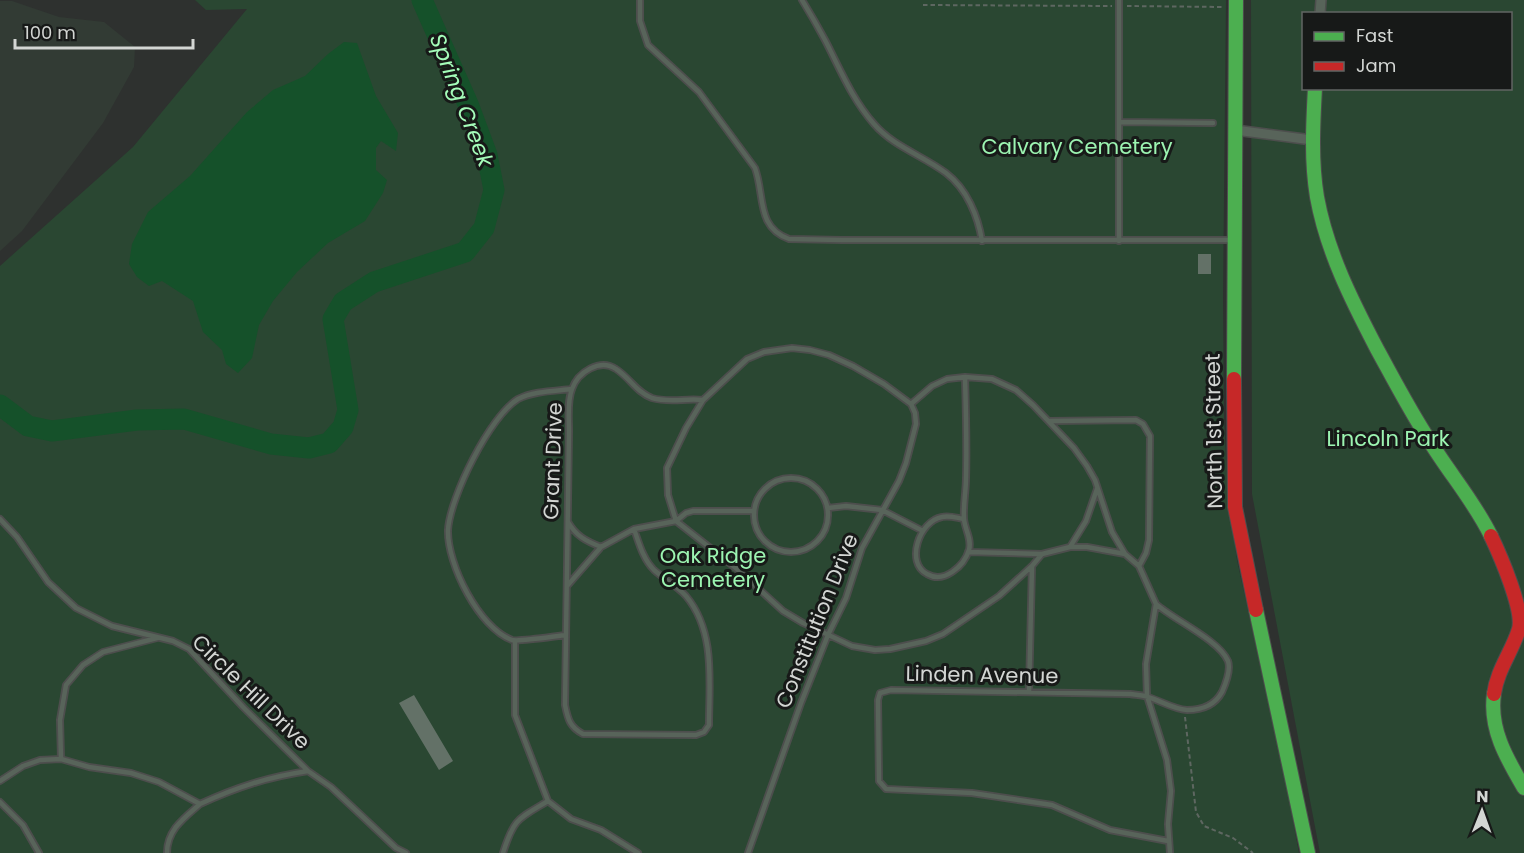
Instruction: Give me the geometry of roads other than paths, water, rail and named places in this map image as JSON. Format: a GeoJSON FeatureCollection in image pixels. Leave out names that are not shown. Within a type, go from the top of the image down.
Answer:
{"type":"FeatureCollection","features":[{"type":"Feature","properties":{"kind":"street","name":"North 1st Street"},"geometry":{"type":"LineString","coordinates":[[1236,3],[1233,462],[1235,507],[1308,853]]}},
{"type":"Feature","properties":{"kind":"street"},"geometry":{"type":"LineString","coordinates":[[1315,90],[1312,140],[1315,178],[1320,210],[1341,276],[1364,325],[1423,431],[1471,500],[1488,529],[1512,588],[1522,623],[1499,671],[1494,693],[1494,715],[1497,736],[1505,758],[1524,788]]}},
{"type":"Feature","properties":{"kind":"street"},"geometry":{"type":"LineString","coordinates":[[1235,130],[1312,140]]}},
{"type":"Feature","properties":{"kind":"lane"},"geometry":{"type":"LineString","coordinates":[[640,0],[640,21],[648,45],[699,92],[755,168],[760,182],[765,219],[769,226],[781,236],[789,239],[982,241],[1234,240]]}},
{"type":"Feature","properties":{"kind":"lane"},"geometry":{"type":"LineString","coordinates":[[802,0],[847,86],[869,117],[889,138],[948,174],[973,207],[979,222],[982,241]]}},
{"type":"Feature","properties":{"kind":"lane"},"geometry":{"type":"LineString","coordinates":[[1119,3],[1119,241]]}},
{"type":"Feature","properties":{"kind":"lane"},"geometry":{"type":"LineString","coordinates":[[1120,122],[1213,123]]}},
{"type":"Feature","properties":{"kind":"lane"},"geometry":{"type":"LineString","coordinates":[[1042,554],[999,596],[943,634],[926,641],[890,649],[874,650],[852,646],[783,611],[737,569],[676,521],[668,495],[667,468],[686,428],[703,400],[747,359],[764,352],[792,348],[829,355],[884,384],[911,404],[932,386],[947,379],[966,377],[993,379],[1016,390],[1050,421],[1087,466],[1095,480],[1112,532],[1125,554],[1139,566],[1156,604],[1146,664],[1147,696],[1167,760],[1171,791],[1168,842],[1170,853]]}},
{"type":"Feature","properties":{"kind":"lane","name":"Grant Drive"},"geometry":{"type":"LineString","coordinates":[[634,529],[644,557],[653,569],[685,596],[701,622],[707,641],[709,725],[704,732],[696,735],[584,734],[574,730],[568,721],[565,705],[569,405],[572,389],[584,372],[603,365],[618,370],[633,387],[651,397],[664,401],[703,400]]}},
{"type":"Feature","properties":{"kind":"lane"},"geometry":{"type":"LineString","coordinates":[[964,519],[942,516],[921,530],[917,542],[917,561],[922,571],[939,577],[951,574],[968,552],[970,543],[964,519],[967,436],[966,377]]}},
{"type":"Feature","properties":{"kind":"lane"},"geometry":{"type":"LineString","coordinates":[[566,635],[515,641],[500,634],[488,622],[468,594],[453,559],[449,543],[450,517],[474,460],[490,429],[508,406],[520,398],[572,389]]}},
{"type":"Feature","properties":{"kind":"lane","name":"Constitution Drive"},"geometry":{"type":"LineString","coordinates":[[748,853],[801,703],[828,635],[846,598],[862,548],[899,481],[916,424],[911,404]]}},
{"type":"Feature","properties":{"kind":"lane"},"geometry":{"type":"LineString","coordinates":[[1050,421],[1136,420],[1149,430],[1151,446],[1149,540],[1146,553],[1139,566]]}},
{"type":"Feature","properties":{"kind":"lane"},"geometry":{"type":"LineString","coordinates":[[793,478],[812,484],[823,495],[828,508],[827,528],[820,540],[811,548],[801,552],[785,552],[775,549],[762,539],[755,525],[754,511],[759,497],[770,485],[782,479],[793,478]]}},
{"type":"Feature","properties":{"kind":"lane"},"geometry":{"type":"LineString","coordinates":[[1070,547],[1086,521],[1097,489]]}},
{"type":"Feature","properties":{"kind":"lane"},"geometry":{"type":"LineString","coordinates":[[828,508],[846,506],[882,510],[921,530]]}},
{"type":"Feature","properties":{"kind":"lane"},"geometry":{"type":"LineString","coordinates":[[567,587],[601,547],[634,529],[676,521],[686,513],[693,511],[754,511]]}},
{"type":"Feature","properties":{"kind":"lane","name":"Circle Hill Drive"},"geometry":{"type":"LineString","coordinates":[[0,519],[16,537],[48,582],[76,608],[112,626],[173,641],[189,649],[308,771],[331,787],[396,848],[406,853]]}},
{"type":"Feature","properties":{"kind":"lane"},"geometry":{"type":"LineString","coordinates":[[567,519],[573,531],[580,537],[601,547]]}},
{"type":"Feature","properties":{"kind":"lane"},"geometry":{"type":"LineString","coordinates":[[968,552],[1042,554],[1070,547],[1087,547],[1125,554]]}},
{"type":"Feature","properties":{"kind":"lane"},"geometry":{"type":"LineString","coordinates":[[1029,692],[1032,566]]}},
{"type":"Feature","properties":{"kind":"lane","name":"Linden Avenue"},"geometry":{"type":"LineString","coordinates":[[1156,604],[1221,650],[1228,662],[1229,673],[1222,693],[1216,700],[1200,709],[1184,710],[1147,696],[891,690],[880,693],[877,709],[879,781],[886,789],[972,794],[1052,805],[1110,830],[1168,842]]}},
{"type":"Feature","properties":{"kind":"lane"},"geometry":{"type":"LineString","coordinates":[[61,759],[60,720],[66,685],[83,665],[103,652],[158,638]]}},
{"type":"Feature","properties":{"kind":"lane"},"geometry":{"type":"LineString","coordinates":[[515,641],[515,715],[548,801],[571,819],[601,830],[638,853]]}},
{"type":"Feature","properties":{"kind":"lane"},"geometry":{"type":"LineString","coordinates":[[0,781],[23,766],[40,760],[61,759],[159,782],[200,804]]}},
{"type":"Feature","properties":{"kind":"lane"},"geometry":{"type":"LineString","coordinates":[[167,853],[169,838],[174,829],[200,804],[252,782],[308,771]]}},
{"type":"Feature","properties":{"kind":"lane"},"geometry":{"type":"LineString","coordinates":[[503,853],[510,830],[518,819],[548,801]]}},
{"type":"Feature","properties":{"kind":"lane"},"geometry":{"type":"LineString","coordinates":[[0,802],[23,825],[39,853]]}},
{"type":"Feature","properties":{"kind":"waterway","name":"Spring Creek"},"geometry":{"type":"LineString","coordinates":[[0,405],[28,426],[52,431],[137,420],[184,419],[271,444],[309,448],[329,443],[343,427],[348,410],[333,319],[343,302],[374,282],[465,252],[484,228],[494,190],[487,155],[468,104],[422,0]]}},
{"type":"Feature","properties":{"kind":"park label","name":"Calvary Cemetery"},"geometry":{"type":"Point","coordinates":[1077,147]}},
{"type":"Feature","properties":{"kind":"park label","name":"Lincoln Park"},"geometry":{"type":"Point","coordinates":[1388,439]}},
{"type":"Feature","properties":{"kind":"park label","name":"Oak Ridge Cemetery"},"geometry":{"type":"Point","coordinates":[713,568]}}]}
